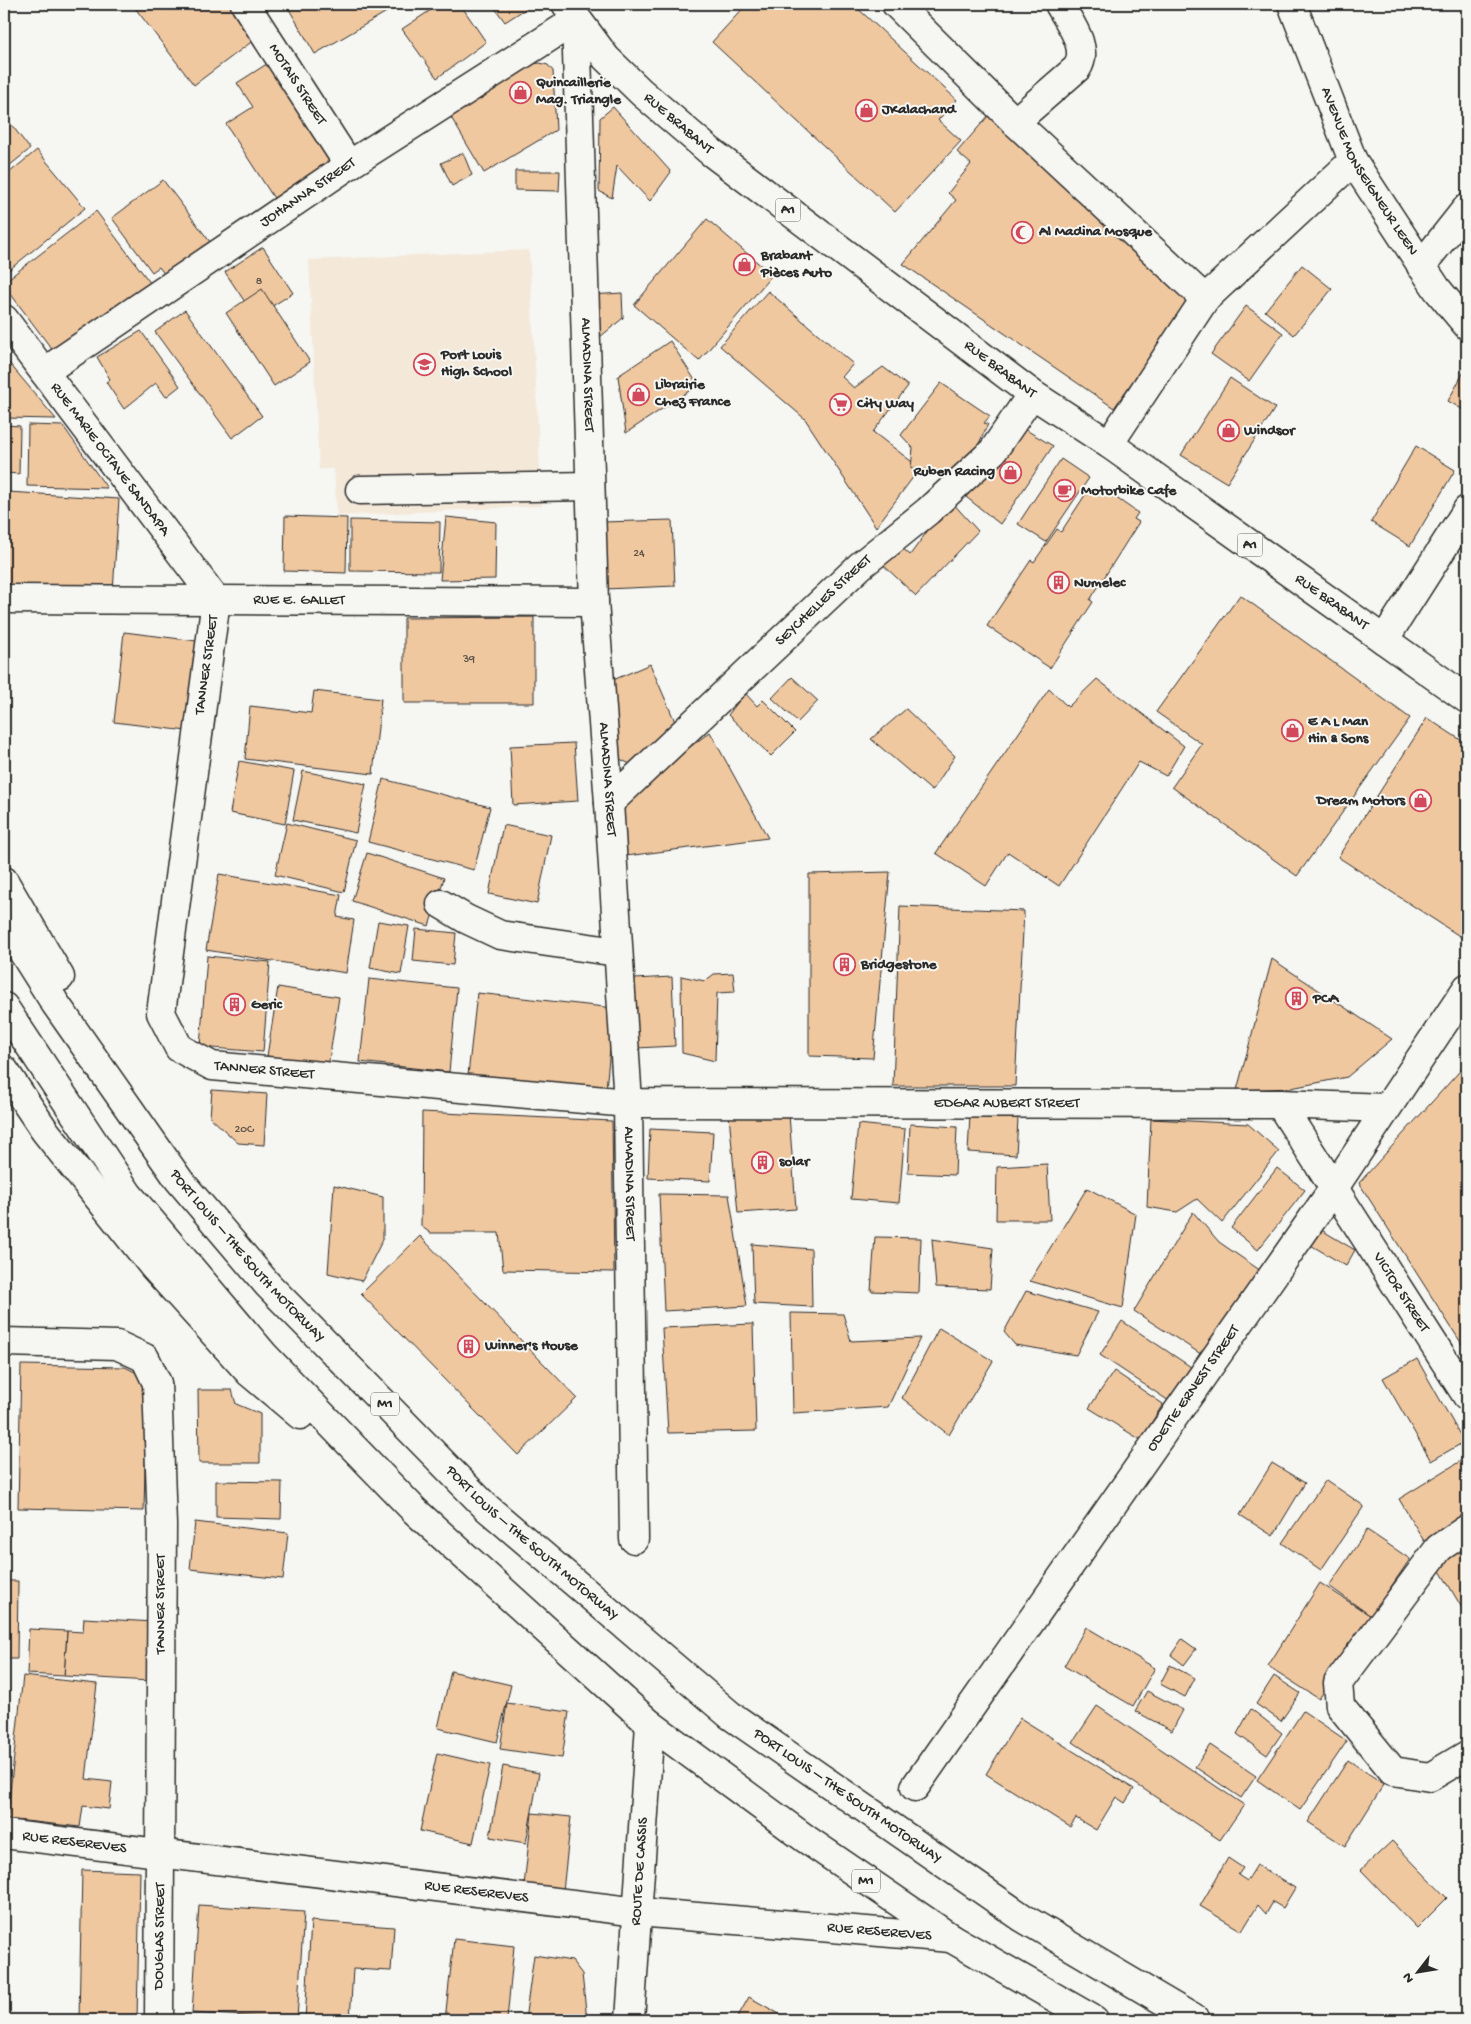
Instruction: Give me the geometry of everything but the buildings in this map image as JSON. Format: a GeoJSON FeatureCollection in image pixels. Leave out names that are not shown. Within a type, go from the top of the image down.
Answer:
{"type":"FeatureCollection","features":[{"type":"Feature","properties":{"kind":"main road","name":"MOTAIS STREET"},"geometry":{"type":"LineString","coordinates":[[245,4],[349,165]]}},
{"type":"Feature","properties":{"kind":"main road"},"geometry":{"type":"LineString","coordinates":[[896,4],[1015,122],[1205,299]]}},
{"type":"Feature","properties":{"kind":"main road"},"geometry":{"type":"LineString","coordinates":[[1015,122],[1078,68],[1082,61],[1083,53],[1079,41],[1059,4]]}},
{"type":"Feature","properties":{"kind":"main road","name":"AVENUE MONSEIGNEUR LEEN"},"geometry":{"type":"LineString","coordinates":[[1292,4],[1353,161],[1421,266],[1467,326]]}},
{"type":"Feature","properties":{"kind":"main road","name":"JOHANNA STREET"},"geometry":{"type":"LineString","coordinates":[[44,372],[571,12]]}},
{"type":"Feature","properties":{"kind":"main road","name":"RUE BRABANT"},"geometry":{"type":"LineString","coordinates":[[571,12],[606,58],[640,92],[711,152],[1032,394],[1109,444],[1467,699]]}},
{"type":"Feature","properties":{"kind":"main road","name":"ALMADINA STREET"},"geometry":{"type":"LineString","coordinates":[[571,12],[594,602],[610,804],[617,952],[628,1103],[634,1539]]}},
{"type":"Feature","properties":{"kind":"main road"},"geometry":{"type":"LineString","coordinates":[[1109,444],[1205,299],[1353,161]]}},
{"type":"Feature","properties":{"kind":"main road"},"geometry":{"type":"LineString","coordinates":[[1421,266],[1467,208]]}},
{"type":"Feature","properties":{"kind":"main road","name":"RUE MARIE OCTAVE SANDAPA"},"geometry":{"type":"LineString","coordinates":[[4,319],[216,600]]}},
{"type":"Feature","properties":{"kind":"main road","name":"SEYCHELLES STREET"},"geometry":{"type":"LineString","coordinates":[[610,804],[860,566],[928,511],[993,451],[1032,394]]}},
{"type":"Feature","properties":{"kind":"main road"},"geometry":{"type":"LineString","coordinates":[[360,490],[590,486]]}},
{"type":"Feature","properties":{"kind":"main road"},"geometry":{"type":"LineString","coordinates":[[1384,640],[1467,510]]}},
{"type":"Feature","properties":{"kind":"main road","name":"RUE E. GALLET"},"geometry":{"type":"LineString","coordinates":[[4,599],[594,602]]}},
{"type":"Feature","properties":{"kind":"main road","name":"TANNER STREET"},"geometry":{"type":"LineString","coordinates":[[216,600],[161,1013],[180,1048],[212,1066],[628,1103]]}},
{"type":"Feature","properties":{"kind":"main road"},"geometry":{"type":"LineString","coordinates":[[4,881],[179,1180]]}},
{"type":"Feature","properties":{"kind":"main road"},"geometry":{"type":"LineString","coordinates":[[441,904],[466,920],[500,935],[617,952]]}},
{"type":"Feature","properties":{"kind":"main road","name":"PORT LOUIS – THE SOUTH MOTORWAY"},"geometry":{"type":"LineString","coordinates":[[4,922],[55,1003],[179,1180],[268,1285],[486,1508],[730,1715],[1023,1918],[1196,2020]]}},
{"type":"Feature","properties":{"kind":"main road","name":"ODETTE ERNEST STREET"},"geometry":{"type":"LineString","coordinates":[[915,1787],[1334,1188],[1467,988]]}},
{"type":"Feature","properties":{"kind":"main road","name":"M1"},"geometry":{"type":"LineString","coordinates":[[4,1007],[128,1194],[264,1355],[415,1511],[650,1724],[806,1839],[951,1938],[1094,2020]]}},
{"type":"Feature","properties":{"kind":"main road"},"geometry":{"type":"LineString","coordinates":[[4,1070],[45,1131],[153,1266],[250,1373],[415,1511]]}},
{"type":"Feature","properties":{"kind":"main road","name":"EDGAR AUBERT STREET"},"geometry":{"type":"LineString","coordinates":[[628,1103],[1280,1104],[1386,1108]]}},
{"type":"Feature","properties":{"kind":"main road","name":"VICTOR STREET"},"geometry":{"type":"LineString","coordinates":[[1280,1104],[1467,1396]]}},
{"type":"Feature","properties":{"kind":"main road","name":"TANNER STREET"},"geometry":{"type":"LineString","coordinates":[[4,1342],[118,1344],[145,1358],[157,1383],[162,1525],[161,1852]]}},
{"type":"Feature","properties":{"kind":"main road"},"geometry":{"type":"LineString","coordinates":[[1467,1528],[1439,1548],[1338,1682],[1340,1706],[1393,1771],[1430,1777],[1467,1755]]}},
{"type":"Feature","properties":{"kind":"main road","name":"ROUTE DE CASSIS"},"geometry":{"type":"LineString","coordinates":[[630,2020],[650,1724]]}},
{"type":"Feature","properties":{"kind":"main road","name":"RUE RESEREVES"},"geometry":{"type":"LineString","coordinates":[[4,1834],[638,1912],[951,1938]]}},
{"type":"Feature","properties":{"kind":"main road","name":"DOUGLAS STREET"},"geometry":{"type":"LineString","coordinates":[[159,2020],[161,1852]]}},
{"type":"Feature","properties":{"kind":"shaded area","name":"Port Louis High School"},"geometry":{"type":"Polygon","coordinates":[[[529,250],[542,506],[337,516],[334,469],[319,469],[309,260],[529,250]]]}},
{"type":"Feature","properties":{"kind":"place","name":"Quincaillerie Mag. Triangle"},"geometry":{"type":"Point","coordinates":[520,92]}},
{"type":"Feature","properties":{"kind":"place","name":"JKalachand"},"geometry":{"type":"Point","coordinates":[866,110]}},
{"type":"Feature","properties":{"kind":"place","name":"Al Madina Mosque"},"geometry":{"type":"Point","coordinates":[1023,232]}},
{"type":"Feature","properties":{"kind":"place","name":"Brabant Pièces Auto"},"geometry":{"type":"Point","coordinates":[745,265]}},
{"type":"Feature","properties":{"kind":"place","name":"Port Louis High School"},"geometry":{"type":"Point","coordinates":[425,364]}},
{"type":"Feature","properties":{"kind":"place","name":"Librairie Chez France"},"geometry":{"type":"Point","coordinates":[639,394]}},
{"type":"Feature","properties":{"kind":"place","name":"City Way"},"geometry":{"type":"Point","coordinates":[841,404]}},
{"type":"Feature","properties":{"kind":"place","name":"Windsor"},"geometry":{"type":"Point","coordinates":[1228,431]}},
{"type":"Feature","properties":{"kind":"place","name":"Ruben Racing"},"geometry":{"type":"Point","coordinates":[1011,472]}},
{"type":"Feature","properties":{"kind":"place","name":"Motorbike Cafe"},"geometry":{"type":"Point","coordinates":[1065,491]}},
{"type":"Feature","properties":{"kind":"place","name":"Numelec"},"geometry":{"type":"Point","coordinates":[1058,583]}},
{"type":"Feature","properties":{"kind":"place","name":"E A L Man Hin & Sons"},"geometry":{"type":"Point","coordinates":[1292,731]}},
{"type":"Feature","properties":{"kind":"place","name":"Dream Motors"},"geometry":{"type":"Point","coordinates":[1421,801]}},
{"type":"Feature","properties":{"kind":"place","name":"Bridgestone"},"geometry":{"type":"Point","coordinates":[845,965]}},
{"type":"Feature","properties":{"kind":"place","name":"PCA"},"geometry":{"type":"Point","coordinates":[1297,999]}},
{"type":"Feature","properties":{"kind":"place","name":"Geric"},"geometry":{"type":"Point","coordinates":[235,1005]}},
{"type":"Feature","properties":{"kind":"place","name":"solar"},"geometry":{"type":"Point","coordinates":[763,1162]}},
{"type":"Feature","properties":{"kind":"place","name":"Winner's House"},"geometry":{"type":"Point","coordinates":[469,1346]}}]}
